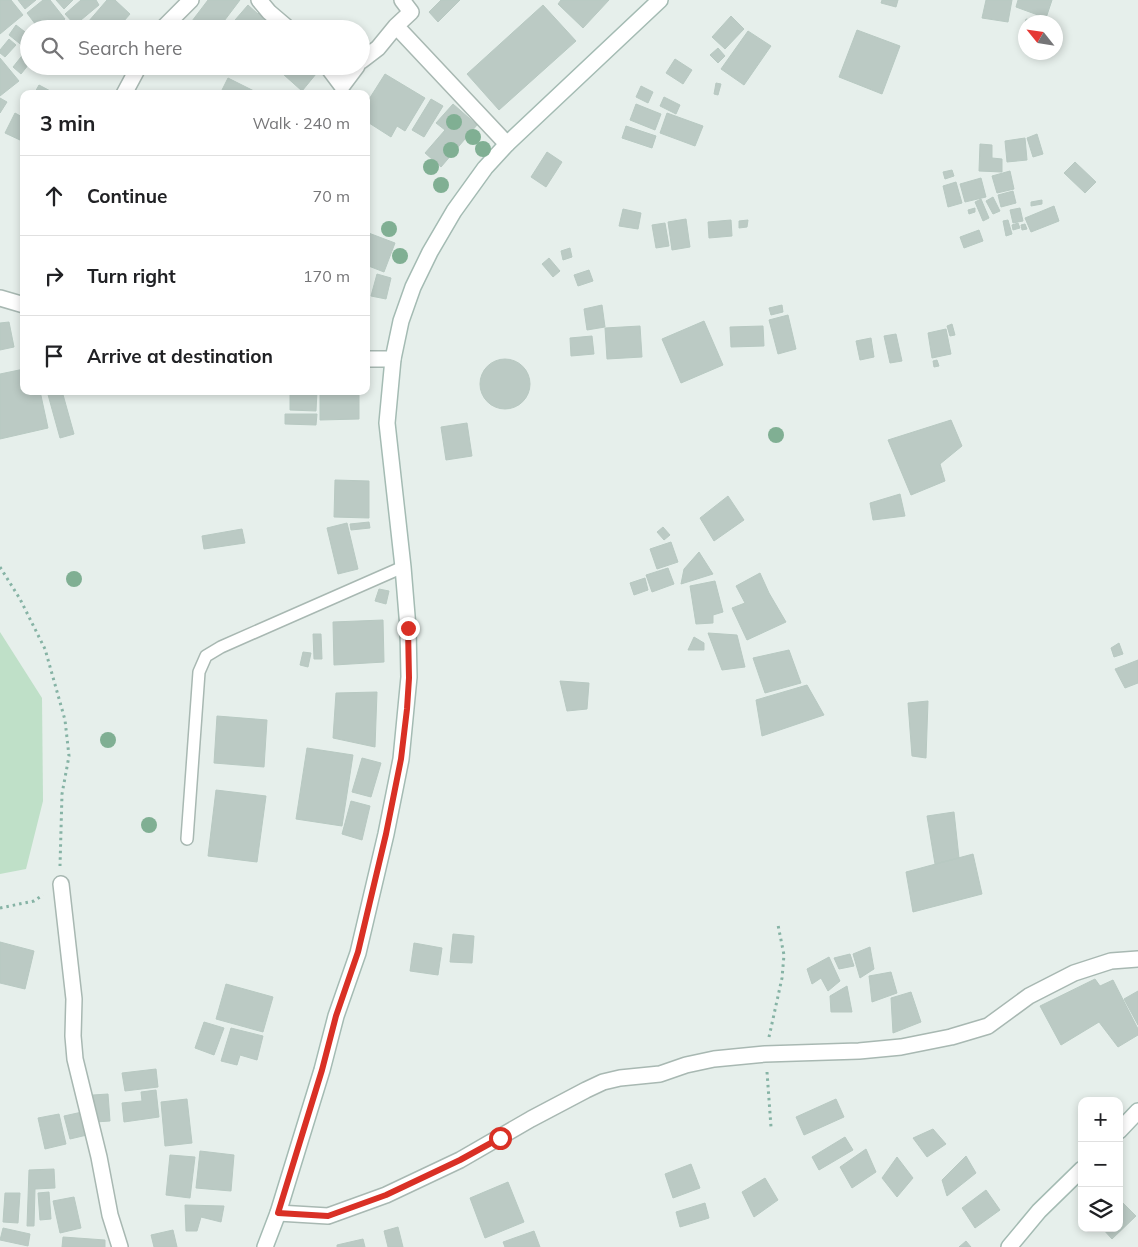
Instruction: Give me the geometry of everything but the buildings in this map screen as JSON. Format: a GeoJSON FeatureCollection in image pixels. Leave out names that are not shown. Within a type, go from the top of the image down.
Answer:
{"type":"FeatureCollection","features":[{"type":"Feature","properties":{"kind":"street"},"geometry":{"type":"LineString","coordinates":[[171,20],[191,0]]}},
{"type":"Feature","properties":{"kind":"street"},"geometry":{"type":"LineString","coordinates":[[258,0],[278,20]]}},
{"type":"Feature","properties":{"kind":"street"},"geometry":{"type":"LineString","coordinates":[[370,54],[411,12],[402,0]]}},
{"type":"Feature","properties":{"kind":"street"},"geometry":{"type":"LineString","coordinates":[[265,1247],[278,1213],[322,1070],[336,1016],[358,952],[386,834],[401,759],[409,678],[408,628],[387,423],[393,359],[401,321],[413,287],[430,252],[454,211],[485,168],[507,144],[660,0]]}},
{"type":"Feature","properties":{"kind":"street"},"geometry":{"type":"LineString","coordinates":[[396,26],[507,144]]}},
{"type":"Feature","properties":{"kind":"street"},"geometry":{"type":"LineString","coordinates":[[126,90],[134,75]]}},
{"type":"Feature","properties":{"kind":"street"},"geometry":{"type":"LineString","coordinates":[[334,75],[342,86],[350,75]]}},
{"type":"Feature","properties":{"kind":"street"},"geometry":{"type":"LineString","coordinates":[[0,298],[20,304]]}},
{"type":"Feature","properties":{"kind":"street"},"geometry":{"type":"LineString","coordinates":[[370,359],[393,359]]}},
{"type":"Feature","properties":{"kind":"street"},"geometry":{"type":"LineString","coordinates":[[61,884],[74,999],[73,1036],[75,1059],[99,1157],[110,1214],[120,1247]]}},
{"type":"Feature","properties":{"kind":"street"},"geometry":{"type":"LineString","coordinates":[[278,1213],[328,1216],[378,1199],[460,1160],[531,1119],[603,1082],[620,1078],[660,1074],[686,1064],[714,1059],[765,1054],[859,1051],[901,1047],[951,1036],[988,1026],[1030,996],[1074,973],[1111,960],[1138,959]]}},
{"type":"Feature","properties":{"kind":"street"},"geometry":{"type":"LineString","coordinates":[[1123,1127],[1138,1111]]}},
{"type":"Feature","properties":{"kind":"street"},"geometry":{"type":"LineString","coordinates":[[1009,1247],[1039,1211],[1078,1172]]}},
{"type":"Feature","properties":{"kind":"lane"},"geometry":{"type":"LineString","coordinates":[[187,840],[199,672],[206,656],[221,647],[403,567]]}},
{"type":"Feature","properties":{"kind":"path"},"geometry":{"type":"LineString","coordinates":[[0,568],[20,599],[46,649],[65,720],[69,756],[62,794],[61,884],[34,901],[0,908]]}},
{"type":"Feature","properties":{"kind":"path"},"geometry":{"type":"LineString","coordinates":[[771,1127],[765,1054],[782,978],[784,955],[778,925]]}},
{"type":"Feature","properties":{"kind":"green space"},"geometry":{"type":"Polygon","coordinates":[[[0,632],[42,698],[43,801],[26,869],[0,874],[0,632]]]}},
{"type":"Feature","properties":{"kind":"route"},"geometry":{"type":"LineString","coordinates":[[408,628],[409,678],[407,709],[401,759],[386,834],[358,952],[336,1016],[322,1070],[278,1213],[328,1216],[386,1195],[460,1160],[500,1138]]}}]}
